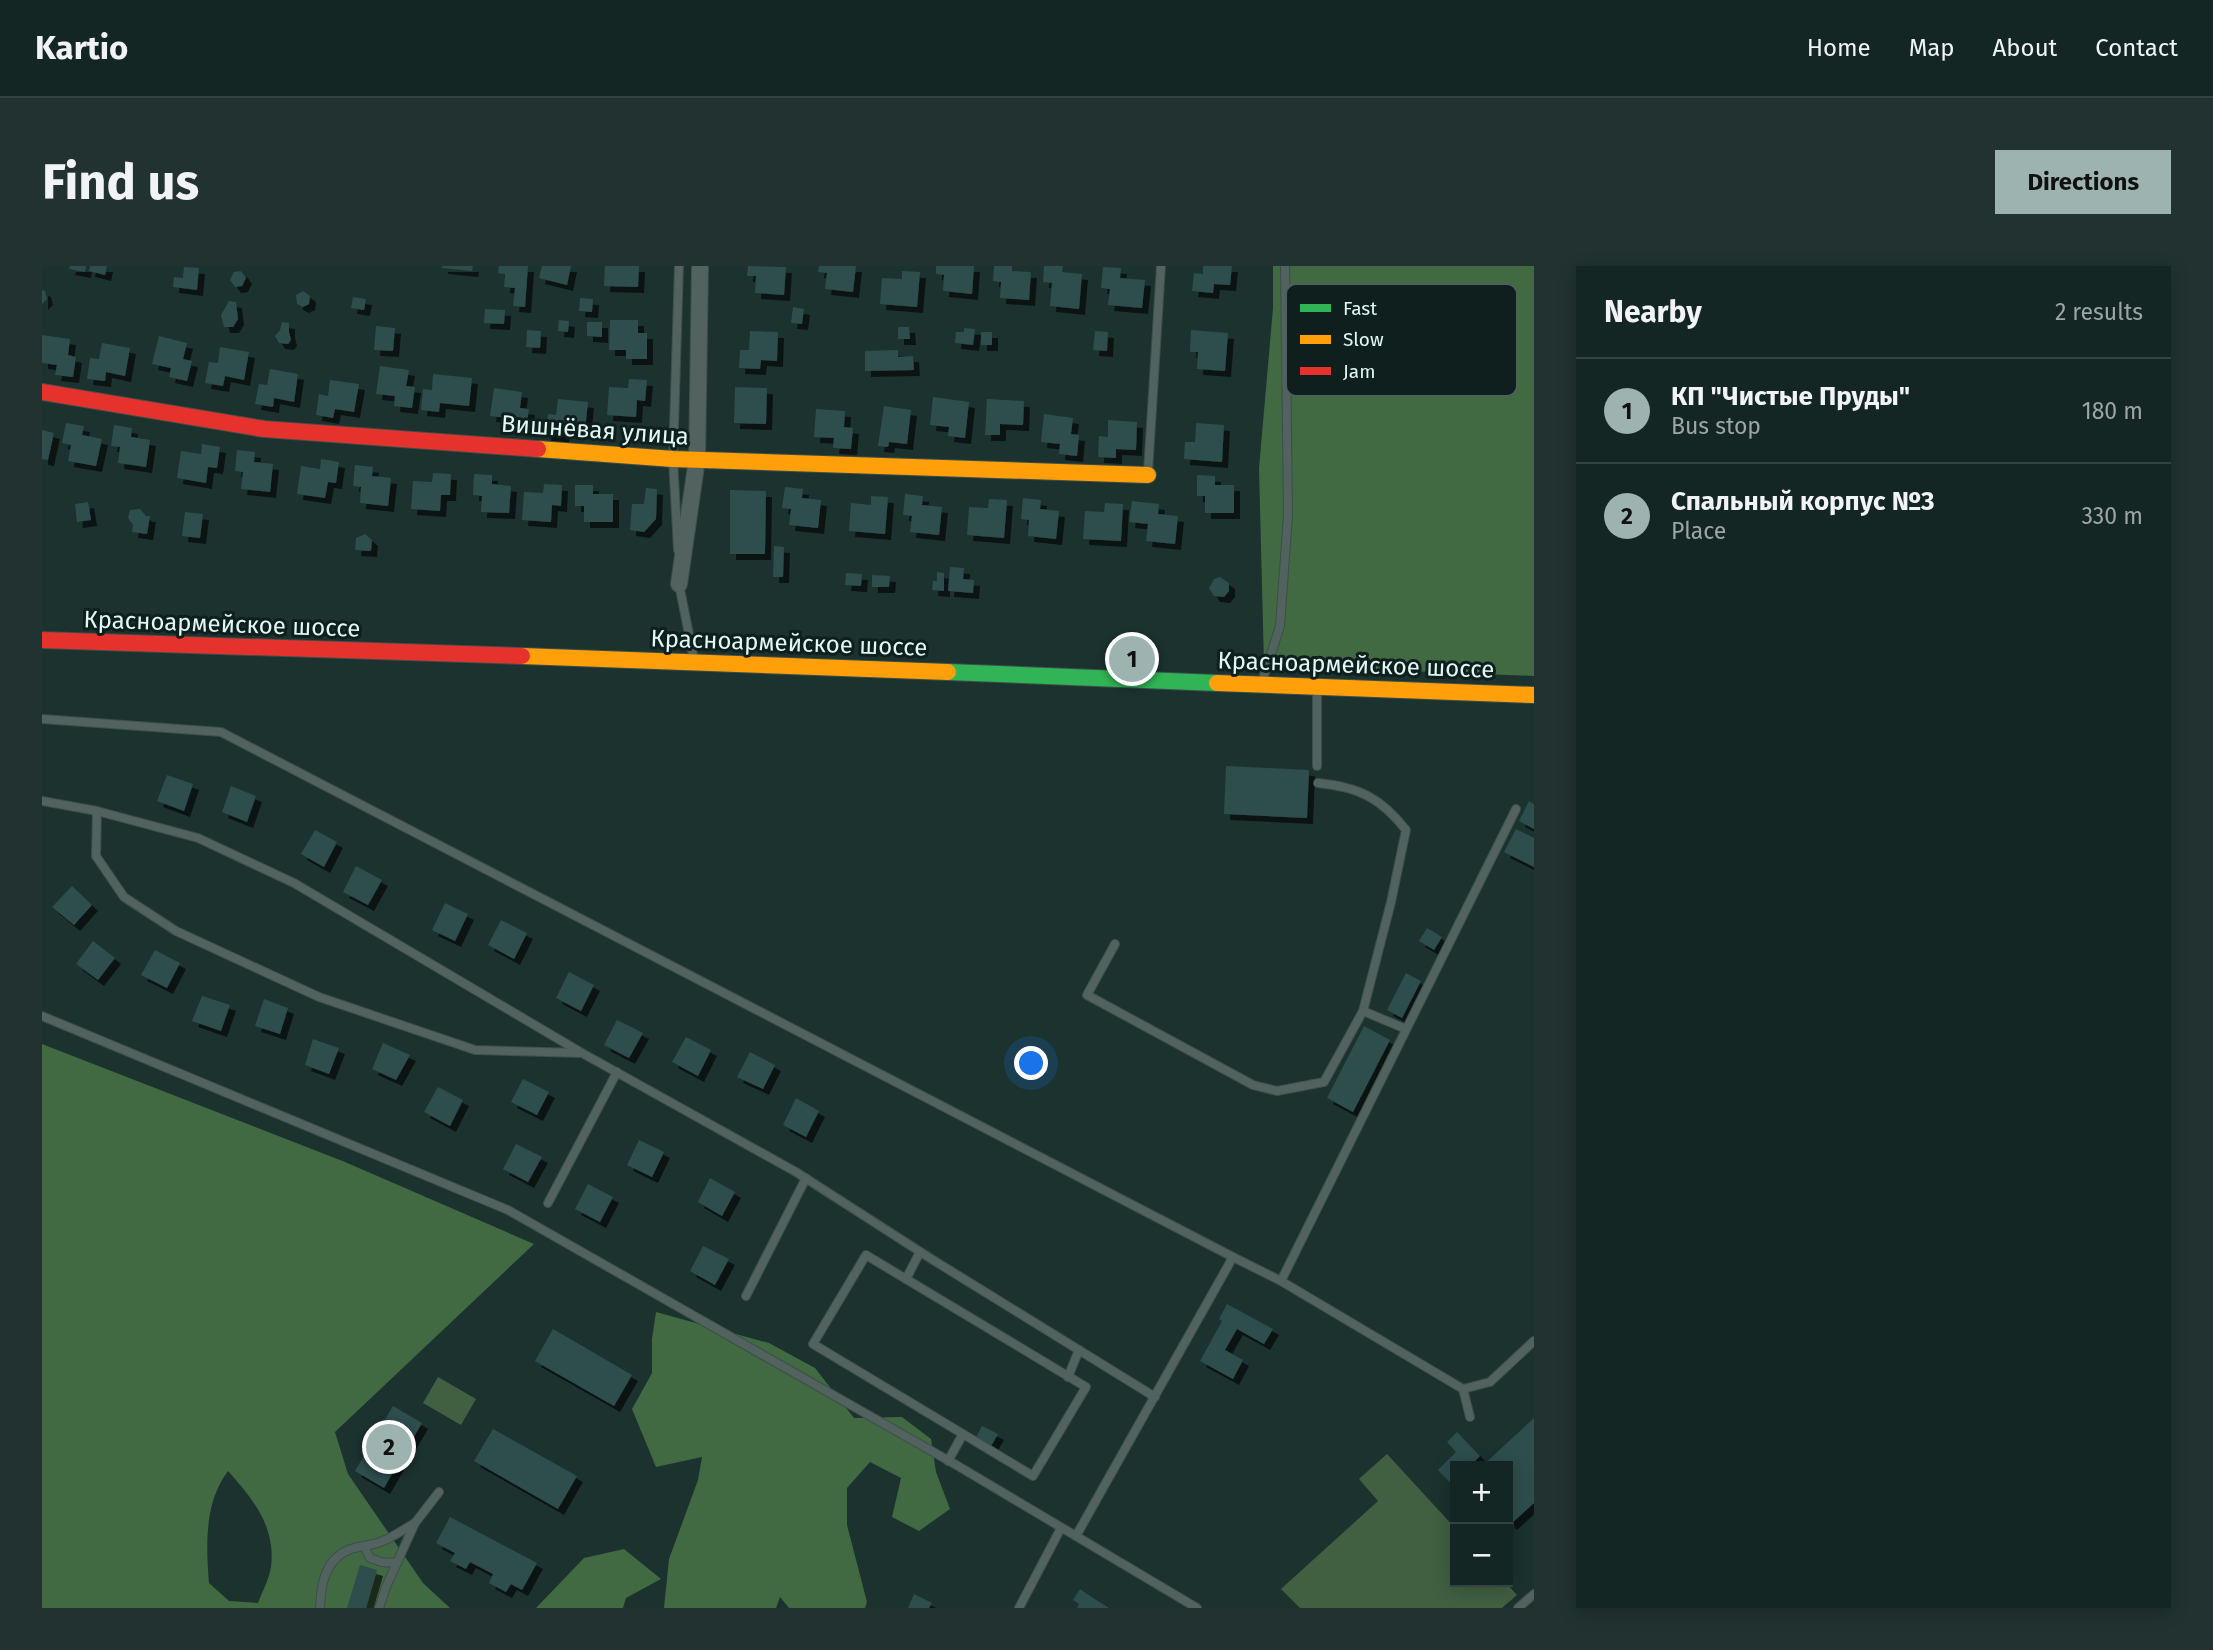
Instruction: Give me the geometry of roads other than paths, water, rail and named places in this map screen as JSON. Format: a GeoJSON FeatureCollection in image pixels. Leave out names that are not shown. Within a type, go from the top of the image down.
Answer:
{"type":"FeatureCollection","features":[{"type":"Feature","properties":{"kind":"main road","name":"Вишнёвая улица"},"geometry":{"type":"LineString","coordinates":[[42,392],[264,429],[673,459],[1148,475]]}},
{"type":"Feature","properties":{"kind":"main road","name":"Красноармейское шоссе"},"geometry":{"type":"LineString","coordinates":[[42,640],[1534,695]]}},
{"type":"Feature","properties":{"kind":"street"},"geometry":{"type":"LineString","coordinates":[[679,584],[697,460],[699,266]]}},
{"type":"Feature","properties":{"kind":"lane"},"geometry":{"type":"LineString","coordinates":[[679,266],[673,459],[679,584],[694,662]]}},
{"type":"Feature","properties":{"kind":"lane"},"geometry":{"type":"LineString","coordinates":[[1148,475],[1161,266]]}},
{"type":"Feature","properties":{"kind":"lane"},"geometry":{"type":"LineString","coordinates":[[1285,266],[1286,328]]}},
{"type":"Feature","properties":{"kind":"lane"},"geometry":{"type":"LineString","coordinates":[[1261,685],[1280,626],[1289,515],[1287,396]]}},
{"type":"Feature","properties":{"kind":"lane"},"geometry":{"type":"LineString","coordinates":[[1317,687],[1317,766]]}},
{"type":"Feature","properties":{"kind":"lane"},"geometry":{"type":"LineString","coordinates":[[42,719],[220,732],[1281,1281],[1463,1390],[1470,1417]]}},
{"type":"Feature","properties":{"kind":"lane"},"geometry":{"type":"LineString","coordinates":[[1115,944],[1087,995],[1253,1085],[1277,1091],[1324,1082],[1363,1011],[1406,830],[1393,814],[1368,794],[1344,785],[1318,783]]}},
{"type":"Feature","properties":{"kind":"lane"},"geometry":{"type":"LineString","coordinates":[[42,801],[97,811],[198,838],[294,883],[582,1054],[806,1178],[1155,1397]]}},
{"type":"Feature","properties":{"kind":"lane"},"geometry":{"type":"LineString","coordinates":[[1281,1281],[1516,809]]}},
{"type":"Feature","properties":{"kind":"lane"},"geometry":{"type":"LineString","coordinates":[[97,811],[96,856],[124,897],[176,931],[319,996],[475,1050],[582,1054]]}},
{"type":"Feature","properties":{"kind":"lane"},"geometry":{"type":"LineString","coordinates":[[1363,1011],[1406,1029]]}},
{"type":"Feature","properties":{"kind":"lane"},"geometry":{"type":"LineString","coordinates":[[42,1016],[508,1210],[948,1461],[1197,1608]]}},
{"type":"Feature","properties":{"kind":"lane"},"geometry":{"type":"LineString","coordinates":[[548,1203],[617,1072]]}},
{"type":"Feature","properties":{"kind":"lane"},"geometry":{"type":"LineString","coordinates":[[747,1296],[806,1178]]}},
{"type":"Feature","properties":{"kind":"lane"},"geometry":{"type":"LineString","coordinates":[[906,1279],[920,1252]]}},
{"type":"Feature","properties":{"kind":"lane"},"geometry":{"type":"LineString","coordinates":[[866,1255],[906,1279],[1086,1387],[1032,1476],[813,1344],[866,1255]]}},
{"type":"Feature","properties":{"kind":"lane"},"geometry":{"type":"LineString","coordinates":[[1076,1536],[1233,1257]]}},
{"type":"Feature","properties":{"kind":"lane"},"geometry":{"type":"LineString","coordinates":[[1463,1390],[1490,1382],[1534,1341]]}},
{"type":"Feature","properties":{"kind":"lane"},"geometry":{"type":"LineString","coordinates":[[1068,1377],[1079,1350]]}},
{"type":"Feature","properties":{"kind":"lane"},"geometry":{"type":"LineString","coordinates":[[948,1461],[963,1434]]}},
{"type":"Feature","properties":{"kind":"lane"},"geometry":{"type":"LineString","coordinates":[[379,1608],[415,1523],[439,1492]]}},
{"type":"Feature","properties":{"kind":"lane"},"geometry":{"type":"LineString","coordinates":[[320,1608],[321,1584],[329,1566],[348,1550],[380,1542],[415,1523]]}},
{"type":"Feature","properties":{"kind":"lane"},"geometry":{"type":"LineString","coordinates":[[1019,1608],[1061,1528]]}},
{"type":"Feature","properties":{"kind":"lane"},"geometry":{"type":"LineString","coordinates":[[364,1546],[370,1558],[397,1563]]}},
{"type":"Feature","properties":{"kind":"lane"},"geometry":{"type":"LineString","coordinates":[[1518,1608],[1534,1594]]}},
{"type":"Feature","properties":{"kind":"place","name":"КП \"Чистые Пруды\""},"geometry":{"type":"Point","coordinates":[1132,659]}},
{"type":"Feature","properties":{"kind":"place","name":"Спальный корпус №3"},"geometry":{"type":"Point","coordinates":[389,1447]}}]}
